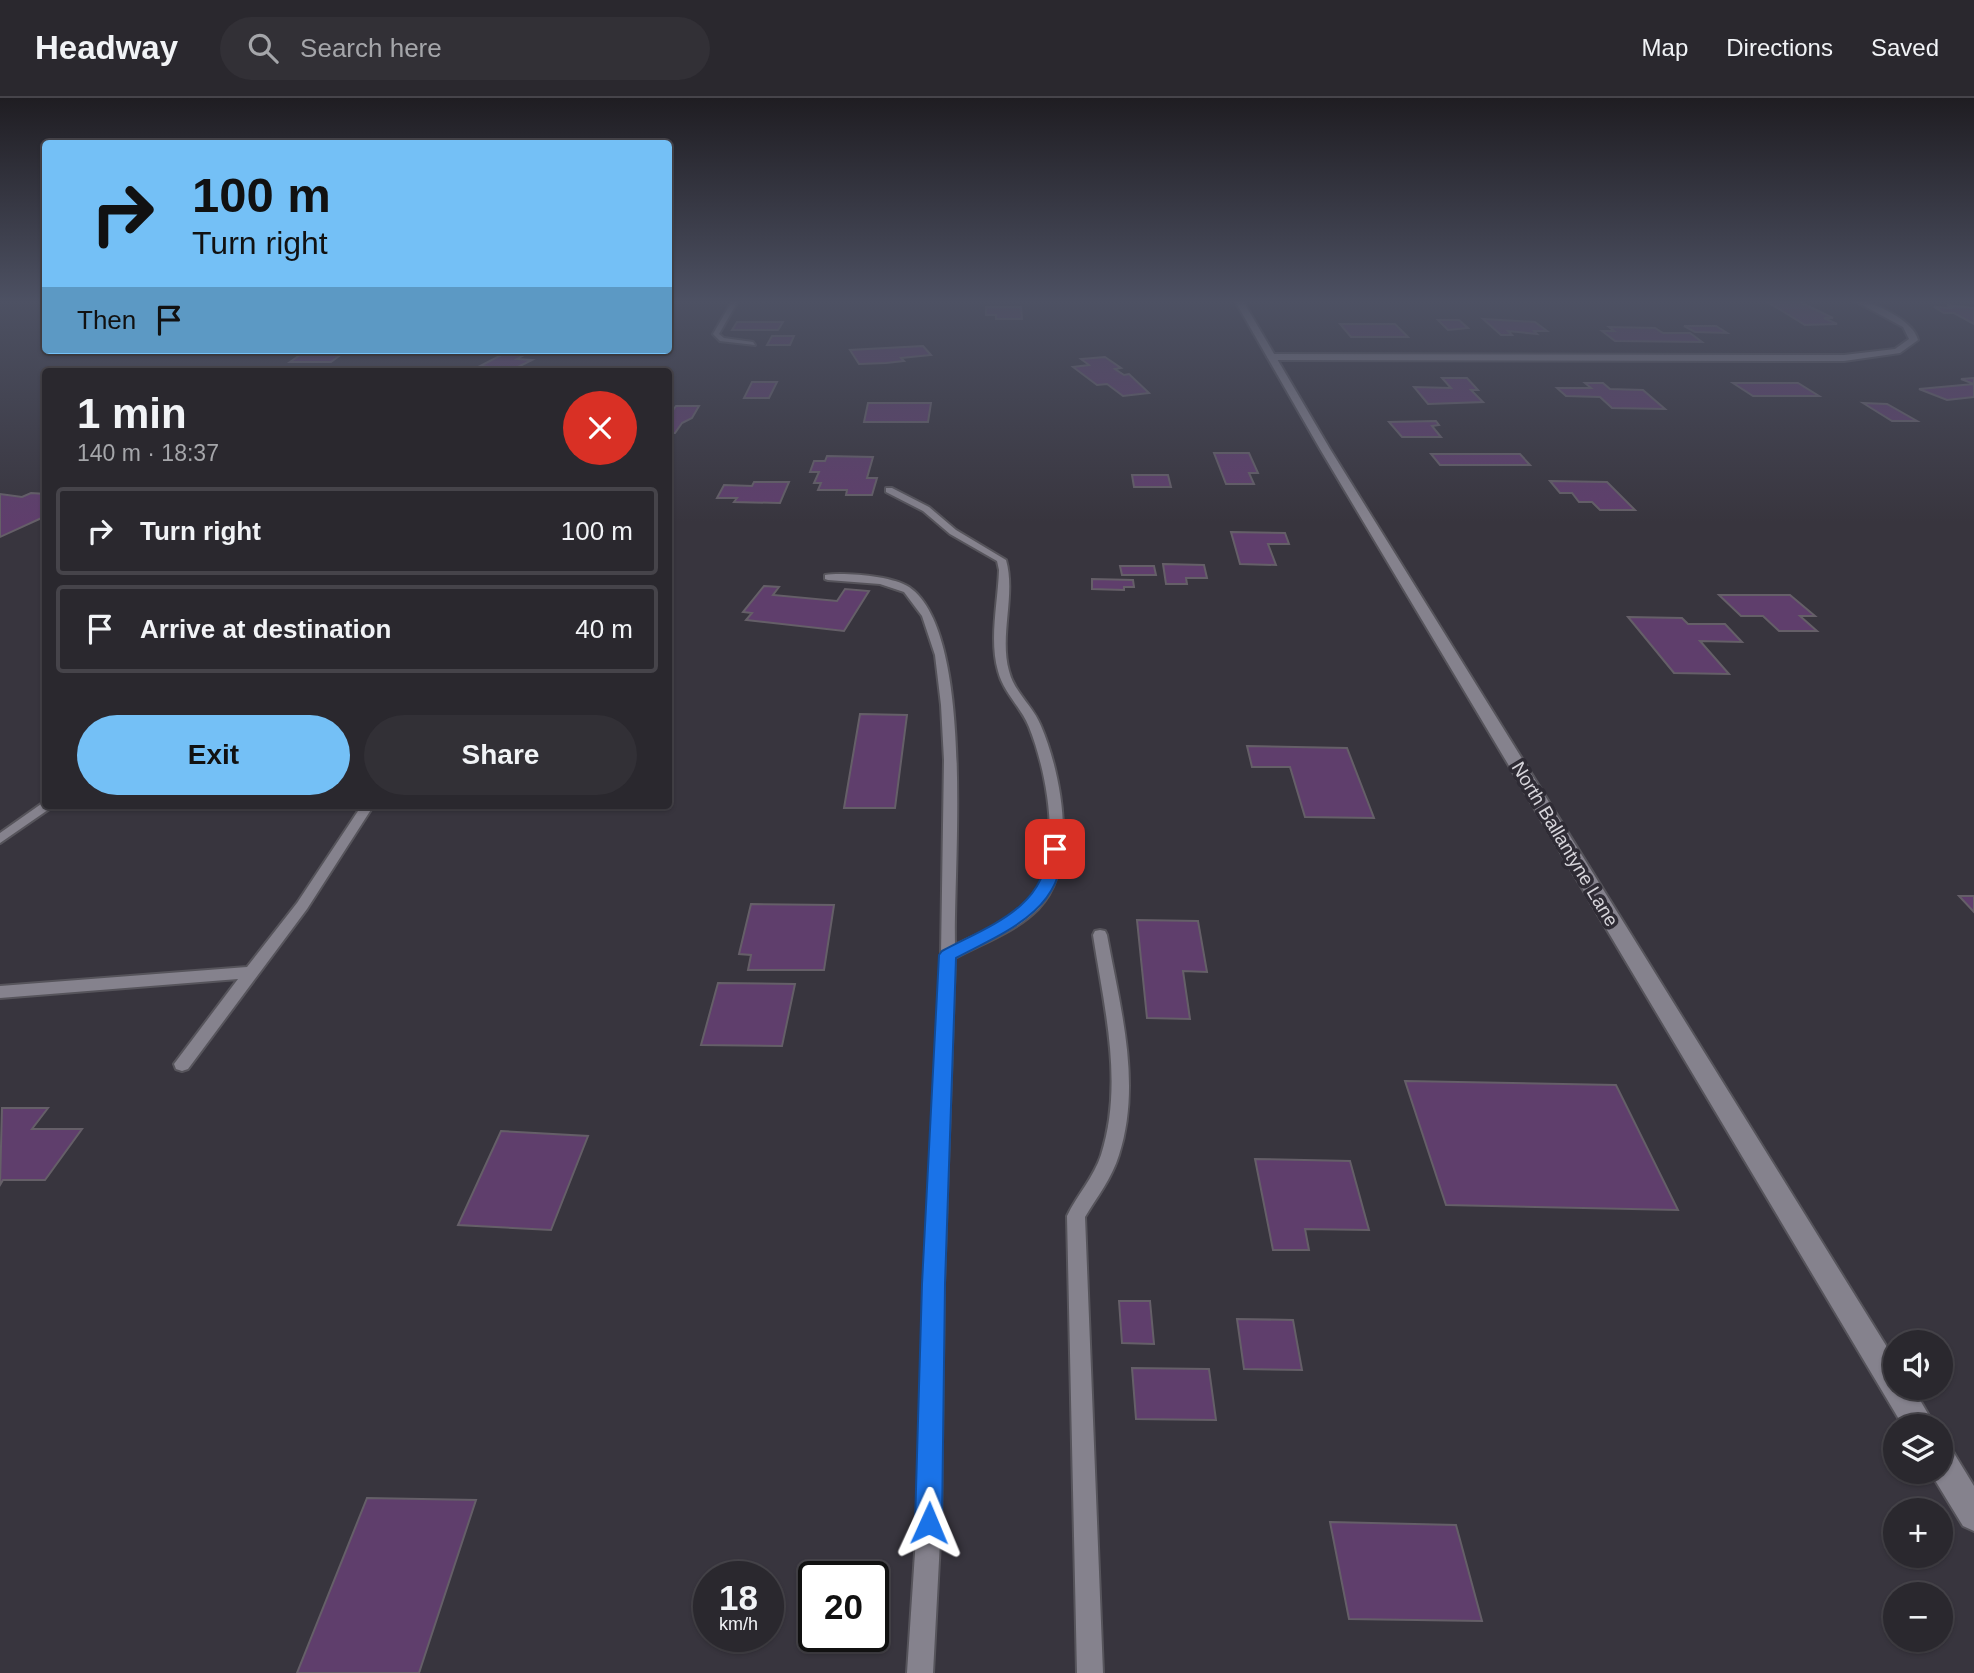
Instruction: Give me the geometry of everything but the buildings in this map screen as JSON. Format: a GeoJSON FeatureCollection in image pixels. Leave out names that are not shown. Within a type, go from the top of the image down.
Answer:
{"type":"FeatureCollection","features":[{"type":"Feature","properties":{"kind":"street","name":"North Ballantyne Lane"},"geometry":{"type":"LineString","coordinates":[[1282,374],[1883,1366]]}},
{"type":"Feature","properties":{"kind":"street"},"geometry":{"type":"LineString","coordinates":[[1953,1481],[1974,1515]]}},
{"type":"Feature","properties":{"kind":"lane"},"geometry":{"type":"LineString","coordinates":[[889,490],[926,509],[953,532],[1001,560],[1004,570],[1002,667],[1010,688],[1024,704],[1044,750],[1054,809],[1055,869],[1041,896],[1013,920],[948,955]]}},
{"type":"Feature","properties":{"kind":"lane"},"geometry":{"type":"LineString","coordinates":[[828,577],[906,589],[927,611],[942,656],[951,786],[945,920],[948,955],[934,1284],[929,1523],[920,1673]]}},
{"type":"Feature","properties":{"kind":"lane"},"geometry":{"type":"LineString","coordinates":[[0,839],[42,809]]}},
{"type":"Feature","properties":{"kind":"lane"},"geometry":{"type":"LineString","coordinates":[[182,1064],[302,906],[365,809]]}},
{"type":"Feature","properties":{"kind":"lane"},"geometry":{"type":"LineString","coordinates":[[1090,1673],[1076,1216],[1110,1156],[1121,1098],[1120,1073],[1100,935]]}},
{"type":"Feature","properties":{"kind":"lane"},"geometry":{"type":"LineString","coordinates":[[0,992],[252,972]]}},
{"type":"Feature","properties":{"kind":"route"},"geometry":{"type":"LineString","coordinates":[[929,1523],[934,1284],[948,955],[1013,920],[1041,896],[1055,869],[1055,849]]}}]}
